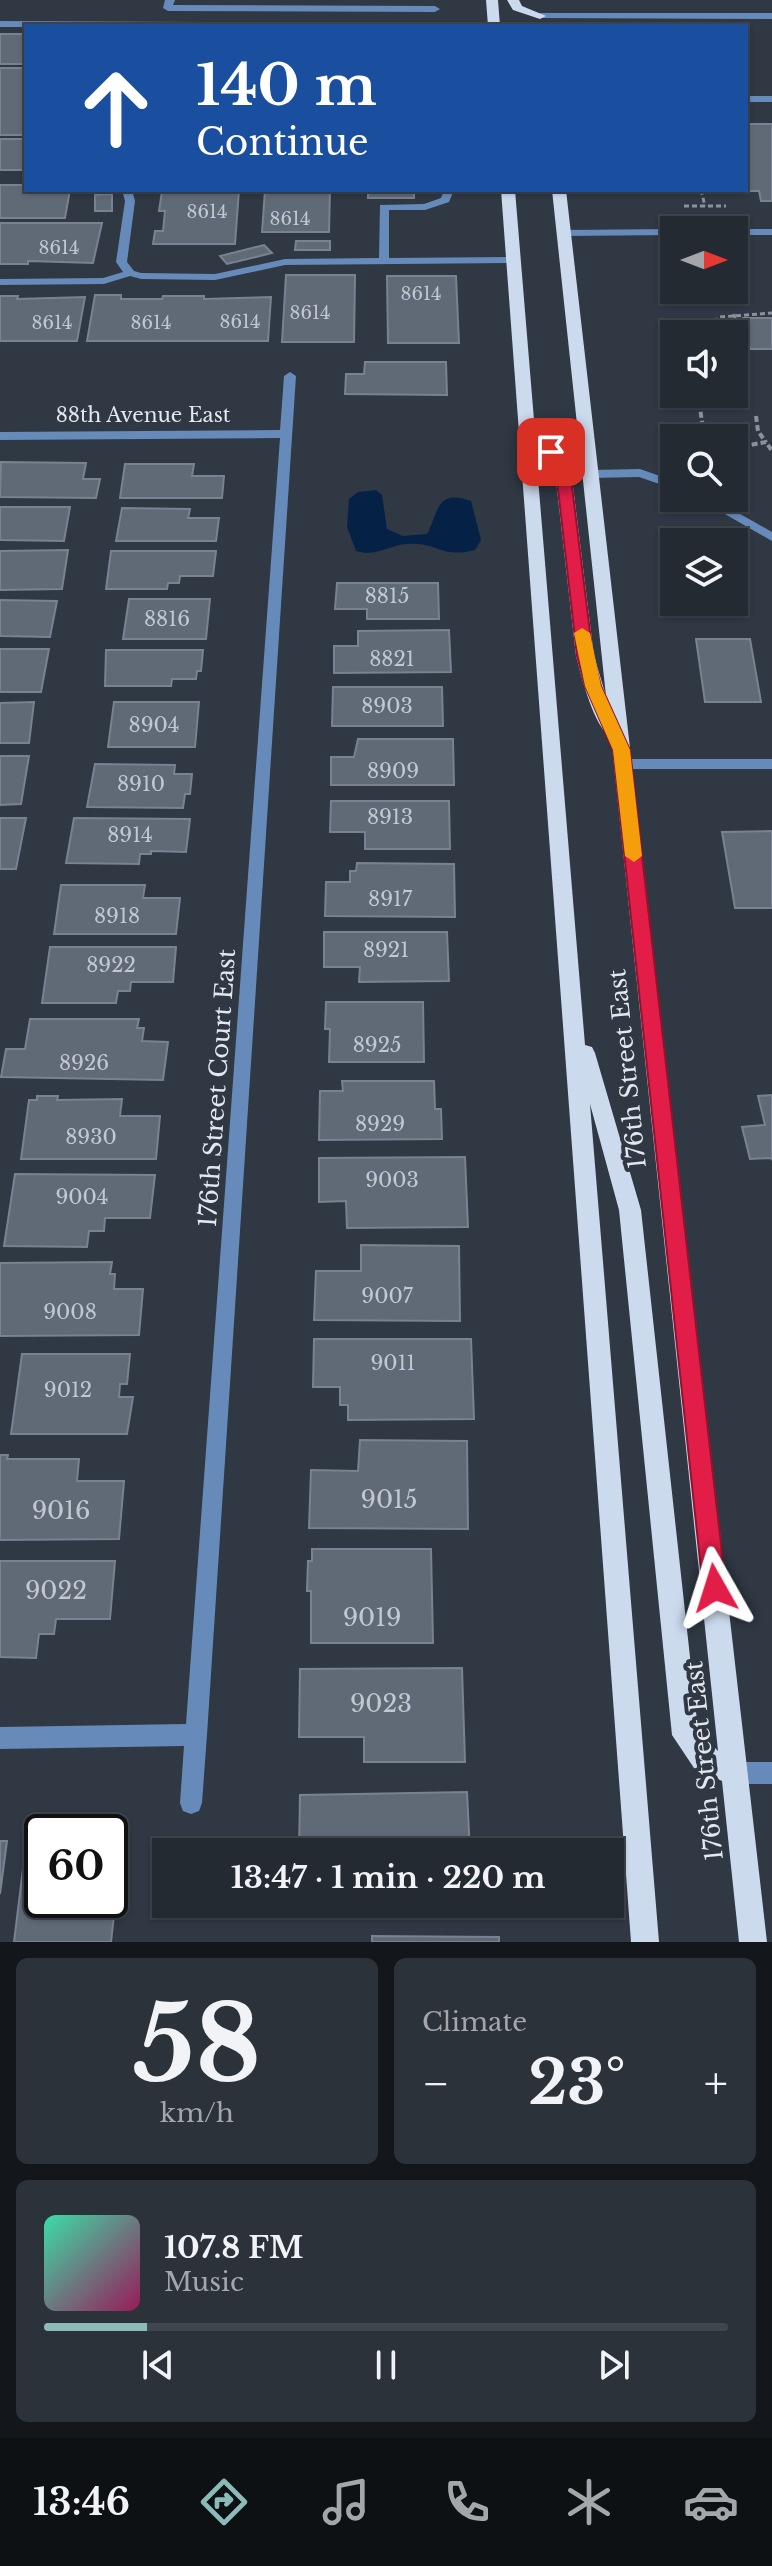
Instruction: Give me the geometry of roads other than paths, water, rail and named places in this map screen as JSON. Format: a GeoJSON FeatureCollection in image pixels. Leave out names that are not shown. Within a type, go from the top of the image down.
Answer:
{"type":"FeatureCollection","features":[{"type":"Feature","properties":{"kind":"main road"},"geometry":{"type":"LineString","coordinates":[[492,0],[494,24]]}},
{"type":"Feature","properties":{"kind":"main road"},"geometry":{"type":"LineString","coordinates":[[513,0],[517,8],[540,21]]}},
{"type":"Feature","properties":{"kind":"main road"},"geometry":{"type":"LineString","coordinates":[[537,0],[540,21]]}},
{"type":"Feature","properties":{"kind":"main road","name":"176th Street East"},"geometry":{"type":"LineString","coordinates":[[508,192],[645,1942]]}},
{"type":"Feature","properties":{"kind":"main road","name":"176th Street East"},"geometry":{"type":"LineString","coordinates":[[559,192],[753,1942]]}},
{"type":"Feature","properties":{"kind":"main road"},"geometry":{"type":"LineString","coordinates":[[530,448],[551,452],[562,462],[585,656],[593,686],[622,757]]}},
{"type":"Feature","properties":{"kind":"main road"},"geometry":{"type":"LineString","coordinates":[[574,1016],[630,1210],[685,1735],[704,1758],[735,1773]]}},
{"type":"Feature","properties":{"kind":"street"},"geometry":{"type":"LineString","coordinates":[[170,0],[168,8],[435,9]]}},
{"type":"Feature","properties":{"kind":"street"},"geometry":{"type":"LineString","coordinates":[[747,1],[751,16]]}},
{"type":"Feature","properties":{"kind":"street"},"geometry":{"type":"LineString","coordinates":[[540,21],[772,16]]}},
{"type":"Feature","properties":{"kind":"street"},"geometry":{"type":"LineString","coordinates":[[0,24],[24,24]]}},
{"type":"Feature","properties":{"kind":"street"},"geometry":{"type":"LineString","coordinates":[[748,99],[772,99]]}},
{"type":"Feature","properties":{"kind":"street"},"geometry":{"type":"LineString","coordinates":[[128,192],[130,201],[121,262],[130,273]]}},
{"type":"Feature","properties":{"kind":"street"},"geometry":{"type":"LineString","coordinates":[[384,261],[384,207],[435,206],[445,200],[448,192]]}},
{"type":"Feature","properties":{"kind":"street"},"geometry":{"type":"LineString","coordinates":[[564,233],[660,232]]}},
{"type":"Feature","properties":{"kind":"street"},"geometry":{"type":"LineString","coordinates":[[748,232],[772,232]]}},
{"type":"Feature","properties":{"kind":"street"},"geometry":{"type":"LineString","coordinates":[[0,282],[104,281],[130,273],[152,277],[215,277],[276,263],[514,260]]}},
{"type":"Feature","properties":{"kind":"street","name":"176th Street Court East"},"geometry":{"type":"LineString","coordinates":[[191,1803],[290,376]]}},
{"type":"Feature","properties":{"kind":"street","name":"88th Avenue East"},"geometry":{"type":"LineString","coordinates":[[0,436],[286,434]]}},
{"type":"Feature","properties":{"kind":"street"},"geometry":{"type":"LineString","coordinates":[[591,474],[640,473],[660,480]]}},
{"type":"Feature","properties":{"kind":"street"},"geometry":{"type":"LineString","coordinates":[[728,512],[772,537]]}},
{"type":"Feature","properties":{"kind":"street"},"geometry":{"type":"LineString","coordinates":[[622,757],[772,764]]}},
{"type":"Feature","properties":{"kind":"street"},"geometry":{"type":"LineString","coordinates":[[0,1738],[196,1735]]}},
{"type":"Feature","properties":{"kind":"street"},"geometry":{"type":"LineString","coordinates":[[735,1773],[772,1773]]}},
{"type":"Feature","properties":{"kind":"water"},"geometry":{"type":"Polygon","coordinates":[[[376,490],[382,495],[387,529],[403,536],[427,534],[444,500],[459,498],[471,501],[481,540],[475,550],[464,552],[416,544],[370,553],[356,551],[347,527],[349,499],[358,492],[376,490]]]}}]}
